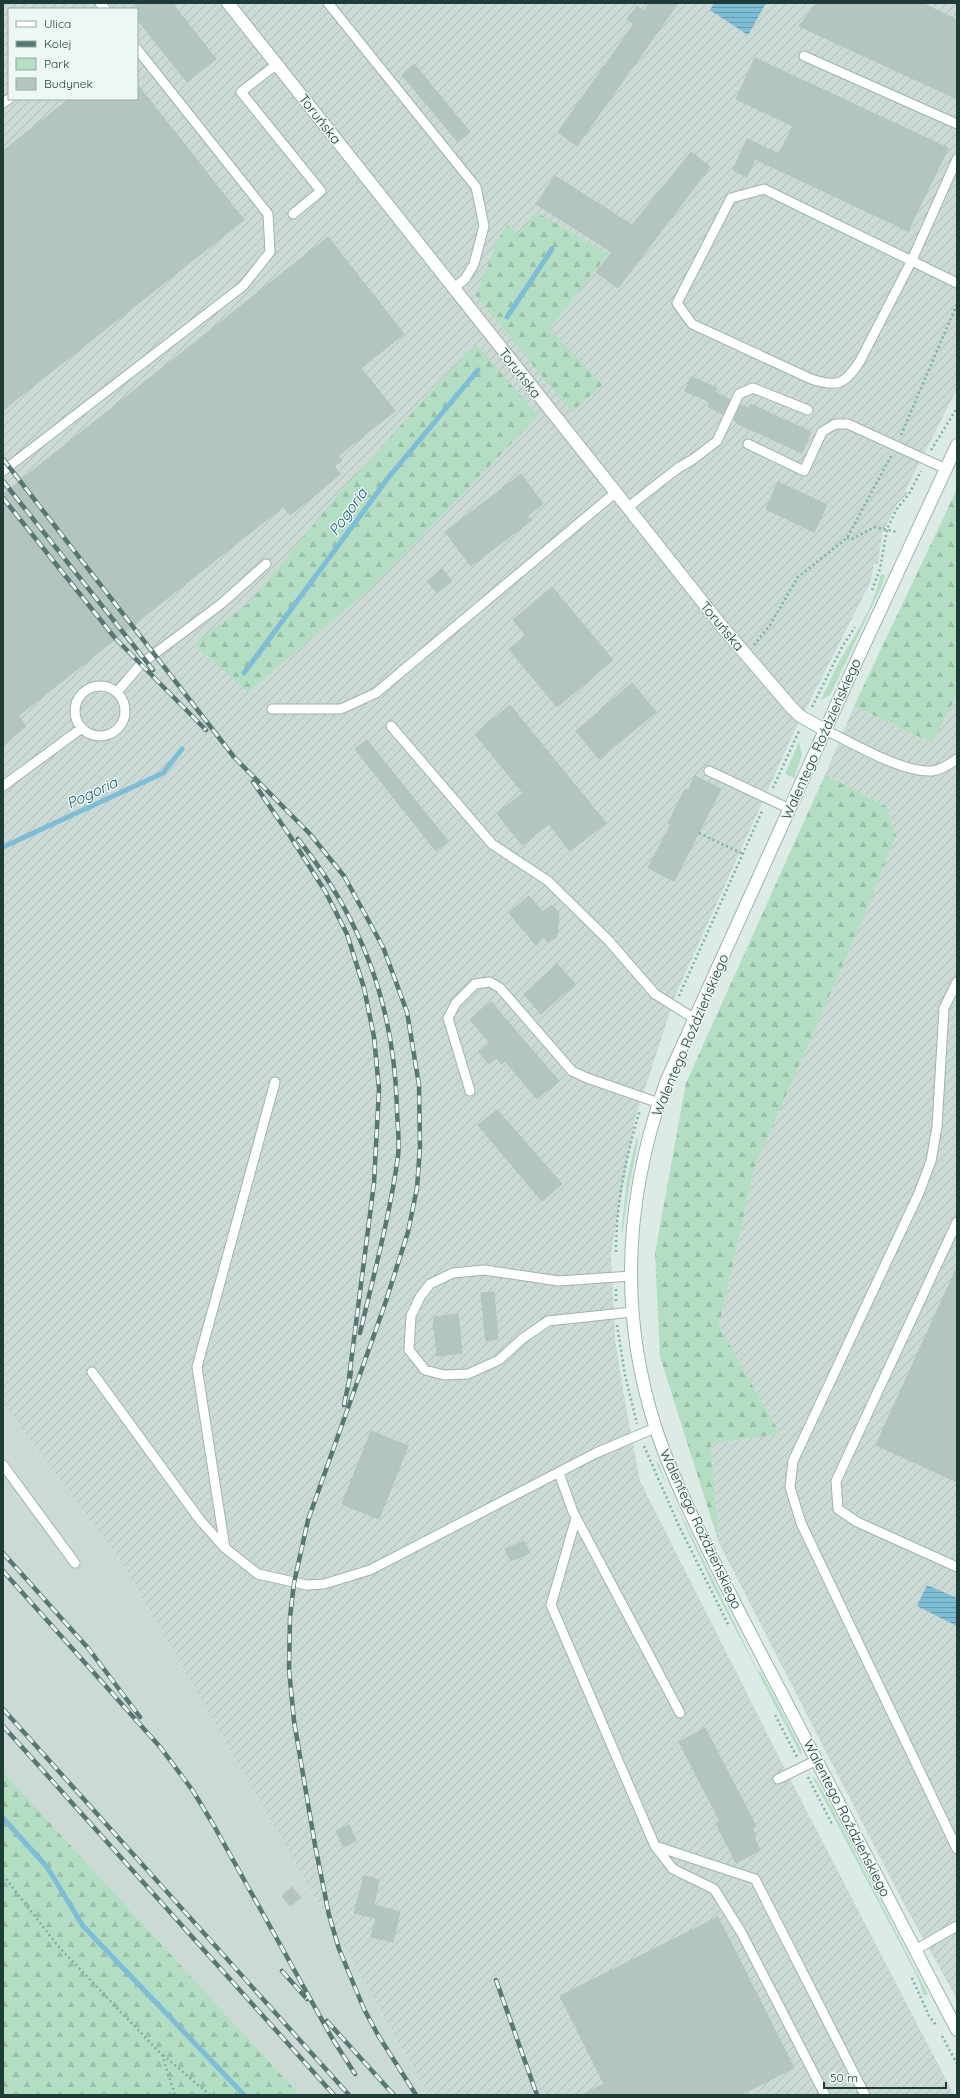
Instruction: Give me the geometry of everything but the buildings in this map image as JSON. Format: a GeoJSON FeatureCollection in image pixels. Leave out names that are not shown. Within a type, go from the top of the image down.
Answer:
{"type":"FeatureCollection","features":[{"type":"Feature","properties":{"kind":"street","name":"Toruńska"},"geometry":{"type":"LineString","coordinates":[[228,3],[453,289],[744,653],[794,710],[825,730]]}},
{"type":"Feature","properties":{"kind":"street","name":"Walentego Roździeńskiego"},"geometry":{"type":"LineString","coordinates":[[957,446],[825,730],[695,1018],[659,1103],[650,1131],[638,1182],[632,1232],[630,1276],[632,1312],[641,1375],[655,1428],[685,1502],[722,1579],[957,2030]]}},
{"type":"Feature","properties":{"kind":"lane"},"geometry":{"type":"LineString","coordinates":[[328,3],[476,188],[484,226],[474,264],[465,279],[453,289]]}},
{"type":"Feature","properties":{"kind":"lane"},"geometry":{"type":"LineString","coordinates":[[3,471],[243,286],[270,252],[268,214],[138,50]]}},
{"type":"Feature","properties":{"kind":"lane"},"geometry":{"type":"LineString","coordinates":[[804,56],[957,124]]}},
{"type":"Feature","properties":{"kind":"lane"},"geometry":{"type":"LineString","coordinates":[[277,64],[241,92],[321,191],[292,214]]}},
{"type":"Feature","properties":{"kind":"lane"},"geometry":{"type":"LineString","coordinates":[[957,159],[911,262],[860,361],[852,375],[840,383],[826,384],[811,379],[692,324],[677,303],[731,198],[764,189],[911,262],[957,283]]}},
{"type":"Feature","properties":{"kind":"lane"},"geometry":{"type":"LineString","coordinates":[[627,508],[678,468],[692,460],[717,441],[739,394],[753,388],[808,410]]}},
{"type":"Feature","properties":{"kind":"lane"},"geometry":{"type":"LineString","coordinates":[[748,444],[804,471],[822,432],[835,424],[848,424],[946,469]]}},
{"type":"Feature","properties":{"kind":"lane"},"geometry":{"type":"LineString","coordinates":[[272,709],[341,709],[376,693],[615,493]]}},
{"type":"Feature","properties":{"kind":"lane"},"geometry":{"type":"LineString","coordinates":[[117,692],[141,664],[221,604],[266,564]]}},
{"type":"Feature","properties":{"kind":"lane"},"geometry":{"type":"LineString","coordinates":[[95,686],[110,688],[117,692],[122,698],[125,714],[118,728],[112,733],[100,736],[88,733],[82,728],[76,715],[76,707],[82,694],[95,686]]}},
{"type":"Feature","properties":{"kind":"lane"},"geometry":{"type":"LineString","coordinates":[[391,726],[492,844],[548,880],[609,941],[655,994],[695,1018]]}},
{"type":"Feature","properties":{"kind":"lane"},"geometry":{"type":"LineString","coordinates":[[3,786],[82,728]]}},
{"type":"Feature","properties":{"kind":"lane"},"geometry":{"type":"LineString","coordinates":[[825,730],[901,766],[917,771],[933,771],[945,767],[957,759]]}},
{"type":"Feature","properties":{"kind":"lane"},"geometry":{"type":"LineString","coordinates":[[709,771],[790,809]]}},
{"type":"Feature","properties":{"kind":"lane"},"geometry":{"type":"LineString","coordinates":[[470,1091],[448,1018],[456,1003],[475,984],[490,982],[500,988],[572,1070],[587,1078],[659,1103]]}},
{"type":"Feature","properties":{"kind":"lane"},"geometry":{"type":"LineString","coordinates":[[957,982],[944,1008],[937,1126],[931,1161],[919,1193],[793,1461],[790,1487],[801,1523],[957,1849]]}},
{"type":"Feature","properties":{"kind":"lane"},"geometry":{"type":"LineString","coordinates":[[225,1548],[197,1367],[275,1082]]}},
{"type":"Feature","properties":{"kind":"lane"},"geometry":{"type":"LineString","coordinates":[[957,1222],[836,1481],[838,1508],[857,1522],[957,1567]]}},
{"type":"Feature","properties":{"kind":"lane"},"geometry":{"type":"LineString","coordinates":[[630,1276],[559,1281],[484,1270],[453,1273],[430,1284],[420,1297],[411,1316],[409,1350],[425,1370],[444,1375],[468,1374],[499,1360],[522,1339],[548,1321],[632,1312]]}},
{"type":"Feature","properties":{"kind":"lane"},"geometry":{"type":"LineString","coordinates":[[92,1372],[200,1520],[225,1548],[258,1574],[307,1585],[324,1584],[370,1570],[596,1453],[655,1428]]}},
{"type":"Feature","properties":{"kind":"lane"},"geometry":{"type":"LineString","coordinates":[[3,1465],[75,1562]]}},
{"type":"Feature","properties":{"kind":"lane"},"geometry":{"type":"LineString","coordinates":[[559,1473],[576,1518],[680,1714]]}},
{"type":"Feature","properties":{"kind":"lane"},"geometry":{"type":"LineString","coordinates":[[576,1518],[551,1605],[655,1846],[673,1869],[714,1889],[741,1932],[825,2095]]}},
{"type":"Feature","properties":{"kind":"lane"},"geometry":{"type":"LineString","coordinates":[[778,1779],[817,1760]]}},
{"type":"Feature","properties":{"kind":"lane"},"geometry":{"type":"LineString","coordinates":[[655,1846],[756,1879],[865,2095]]}},
{"type":"Feature","properties":{"kind":"lane"},"geometry":{"type":"LineString","coordinates":[[915,1950],[957,1926]]}},
{"type":"Feature","properties":{"kind":"path"},"geometry":{"type":"LineString","coordinates":[[744,653],[755,645],[770,625],[798,577],[847,538],[896,446],[957,304]]}},
{"type":"Feature","properties":{"kind":"path"},"geometry":{"type":"LineString","coordinates":[[870,595],[880,569],[887,529],[896,510],[911,489]]}},
{"type":"Feature","properties":{"kind":"path"},"geometry":{"type":"LineString","coordinates":[[847,538],[852,539],[875,527],[897,532]]}},
{"type":"Feature","properties":{"kind":"path"},"geometry":{"type":"LineString","coordinates":[[815,702],[842,647],[856,626]]}},
{"type":"Feature","properties":{"kind":"path"},"geometry":{"type":"LineString","coordinates":[[677,1008],[678,997],[797,735]]}},
{"type":"Feature","properties":{"kind":"path"},"geometry":{"type":"LineString","coordinates":[[699,833],[744,854]]}},
{"type":"Feature","properties":{"kind":"path"},"geometry":{"type":"LineString","coordinates":[[644,1098],[633,1132],[621,1189],[616,1237],[616,1313],[625,1374],[631,1403],[648,1457],[679,1526],[730,1628]]}},
{"type":"Feature","properties":{"kind":"path"},"geometry":{"type":"LineString","coordinates":[[773,1710],[834,1827]]}},
{"type":"Feature","properties":{"kind":"path"},"geometry":{"type":"LineString","coordinates":[[3,1875],[58,1946],[162,2055],[210,2095]]}},
{"type":"Feature","properties":{"kind":"path"},"geometry":{"type":"LineString","coordinates":[[908,1971],[929,2016],[937,2025],[957,2064]]}},
{"type":"Feature","properties":{"kind":"path"},"geometry":{"type":"LineString","coordinates":[[162,2055],[175,2095]]}},
{"type":"Feature","properties":{"kind":"shaded area"},"geometry":{"type":"Polygon","coordinates":[[[3,3],[957,3],[957,389],[905,491],[908,493],[898,503],[882,534],[878,564],[874,564],[870,583],[792,736],[675,996],[635,1119],[611,1253],[615,1340],[640,1481],[788,1775],[954,2095],[429,2095],[121,1561],[3,1404],[3,3]]]}},
{"type":"Feature","properties":{"kind":"shaded area"},"geometry":{"type":"Polygon","coordinates":[[[957,695],[957,1999],[904,1904],[719,1543],[711,1444],[780,1434],[719,1326],[754,1169],[865,914],[896,835],[886,806],[825,775],[854,706],[932,743],[957,695]]]}},
{"type":"Feature","properties":{"kind":"shaded area"},"geometry":{"type":"Polygon","coordinates":[[[3,1404],[121,1561],[429,2095],[300,2095],[3,1772],[3,1404]]]}},
{"type":"Feature","properties":{"kind":"green space"},"geometry":{"type":"Polygon","coordinates":[[[536,212],[608,254],[549,329],[602,385],[572,412],[476,296],[497,242],[507,224],[518,235],[536,212]]]}},
{"type":"Feature","properties":{"kind":"green space"},"geometry":{"type":"Polygon","coordinates":[[[477,345],[538,416],[370,589],[248,692],[194,644],[249,603],[341,491],[471,348],[477,345]]]}},
{"type":"Feature","properties":{"kind":"green space"},"geometry":{"type":"Polygon","coordinates":[[[957,489],[957,695],[932,743],[854,706],[957,489]]]}},
{"type":"Feature","properties":{"kind":"green space"},"geometry":{"type":"Polygon","coordinates":[[[881,574],[885,575],[883,583],[834,687],[830,695],[821,700],[840,660],[868,612],[881,574]]]}},
{"type":"Feature","properties":{"kind":"green space"},"geometry":{"type":"Polygon","coordinates":[[[799,742],[802,755],[794,778],[785,774],[799,742]]]}},
{"type":"Feature","properties":{"kind":"green space"},"geometry":{"type":"Polygon","coordinates":[[[825,775],[886,806],[896,835],[865,914],[754,1169],[719,1326],[780,1434],[711,1444],[719,1543],[660,1357],[655,1253],[686,1083],[825,775]]]}},
{"type":"Feature","properties":{"kind":"green space"},"geometry":{"type":"Polygon","coordinates":[[[637,1136],[638,1141],[628,1193],[623,1230],[621,1234],[627,1179],[637,1136]]]}},
{"type":"Feature","properties":{"kind":"green space"},"geometry":{"type":"Polygon","coordinates":[[[655,1460],[659,1464],[667,1486],[758,1671],[761,1672],[801,1749],[801,1755],[712,1584],[655,1460]]]}},
{"type":"Feature","properties":{"kind":"green space"},"geometry":{"type":"Polygon","coordinates":[[[3,1772],[300,2095],[3,2095],[3,1772]]]}},
{"type":"Feature","properties":{"kind":"green space"},"geometry":{"type":"Polygon","coordinates":[[[812,1776],[816,1779],[831,1806],[928,1994],[924,1996],[917,1976],[812,1776]]]}},
{"type":"Feature","properties":{"kind":"water"},"geometry":{"type":"Polygon","coordinates":[[[714,3],[766,3],[748,35],[710,10],[714,3]]]}},
{"type":"Feature","properties":{"kind":"water"},"geometry":{"type":"Polygon","coordinates":[[[927,1585],[957,1598],[957,1626],[917,1606],[927,1585]]]}},
{"type":"Feature","properties":{"kind":"waterway","name":"Pogoria"},"geometry":{"type":"LineString","coordinates":[[507,317],[552,249]]}},
{"type":"Feature","properties":{"kind":"waterway","name":"Pogoria"},"geometry":{"type":"LineString","coordinates":[[244,673],[388,478],[478,370]]}},
{"type":"Feature","properties":{"kind":"waterway","name":"Pogoria"},"geometry":{"type":"LineString","coordinates":[[3,847],[163,773],[182,749]]}},
{"type":"Feature","properties":{"kind":"waterway"},"geometry":{"type":"LineString","coordinates":[[3,1818],[47,1867],[83,1926],[244,2095]]}},
{"type":"Feature","properties":{"kind":"railway"},"geometry":{"type":"LineString","coordinates":[[3,459],[234,757],[310,834],[344,876],[383,947],[407,1012],[419,1085],[420,1147],[417,1188],[408,1232],[384,1307],[308,1520],[294,1583],[290,1617],[289,1669],[294,1721],[315,1845],[329,1915],[339,1949],[364,2009],[378,2035],[416,2095]]}},
{"type":"Feature","properties":{"kind":"railway"},"geometry":{"type":"LineString","coordinates":[[3,481],[153,670]]}},
{"type":"Feature","properties":{"kind":"railway"},"geometry":{"type":"LineString","coordinates":[[3,498],[115,638],[206,730]]}},
{"type":"Feature","properties":{"kind":"railway"},"geometry":{"type":"LineString","coordinates":[[253,782],[325,891],[347,934],[364,988],[374,1037],[379,1089],[374,1183],[349,1378]]}},
{"type":"Feature","properties":{"kind":"railway"},"geometry":{"type":"LineString","coordinates":[[298,839],[321,869],[357,932],[381,999],[395,1070],[399,1150],[386,1222],[360,1333]]}},
{"type":"Feature","properties":{"kind":"railway"},"geometry":{"type":"LineString","coordinates":[[344,1405],[351,1372]]}},
{"type":"Feature","properties":{"kind":"railway"},"geometry":{"type":"LineString","coordinates":[[3,1553],[88,1648],[140,1717]]}},
{"type":"Feature","properties":{"kind":"railway"},"geometry":{"type":"LineString","coordinates":[[3,1571],[161,1748],[193,1791],[213,1824],[332,2038],[355,2074]]}},
{"type":"Feature","properties":{"kind":"railway"},"geometry":{"type":"LineString","coordinates":[[3,1709],[349,2095]]}},
{"type":"Feature","properties":{"kind":"railway"},"geometry":{"type":"LineString","coordinates":[[3,1726],[334,2095]]}},
{"type":"Feature","properties":{"kind":"railway"},"geometry":{"type":"LineString","coordinates":[[282,1971],[307,1999]]}},
{"type":"Feature","properties":{"kind":"railway"},"geometry":{"type":"LineString","coordinates":[[496,1980],[537,2095]]}},
{"type":"Feature","properties":{"kind":"railway"},"geometry":{"type":"LineString","coordinates":[[327,2021],[394,2095]]}}]}
